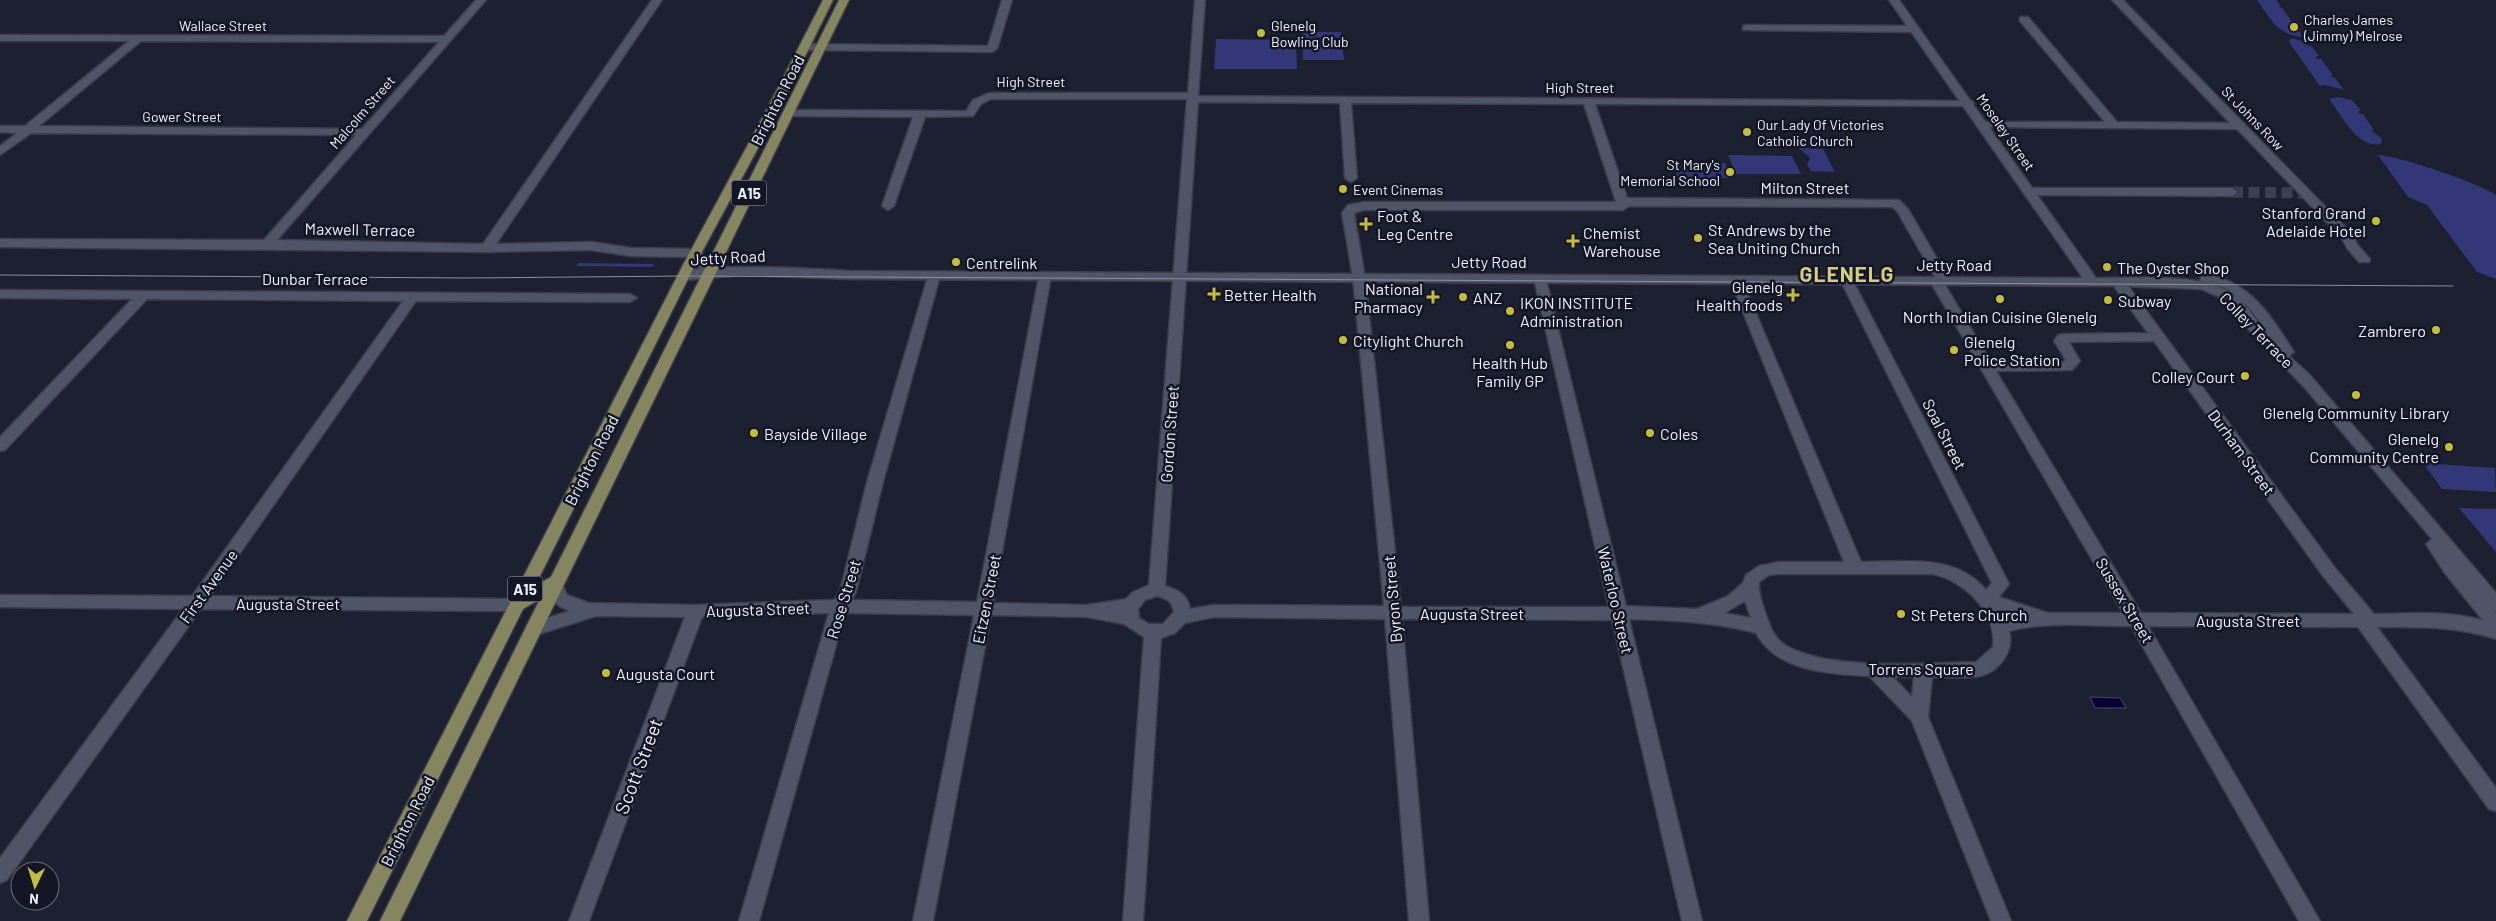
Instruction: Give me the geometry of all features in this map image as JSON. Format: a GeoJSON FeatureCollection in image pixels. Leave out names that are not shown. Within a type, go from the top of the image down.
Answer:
{"type":"FeatureCollection","features":[{"type":"Feature","properties":{"kind":"main road","name":"Brighton Road"},"geometry":{"type":"LineString","coordinates":[[357,921],[696,252],[772,113],[828,0]]}},
{"type":"Feature","properties":{"kind":"main road","name":"Brighton Road"},"geometry":{"type":"LineString","coordinates":[[390,921],[844,0]]}},
{"type":"Feature","properties":{"kind":"main road"},"geometry":{"type":"LineString","coordinates":[[517,605],[556,583]]}},
{"type":"Feature","properties":{"kind":"street","name":"Malcolm Street"},"geometry":{"type":"LineString","coordinates":[[267,244],[481,0]]}},
{"type":"Feature","properties":{"kind":"street"},"geometry":{"type":"LineString","coordinates":[[487,248],[657,0]]}},
{"type":"Feature","properties":{"kind":"street"},"geometry":{"type":"LineString","coordinates":[[804,47],[992,49],[1007,0]]}},
{"type":"Feature","properties":{"kind":"street","name":"Gordon Street"},"geometry":{"type":"LineString","coordinates":[[1157,590],[1200,0]]}},
{"type":"Feature","properties":{"kind":"street","name":"Moseley Street"},"geometry":{"type":"LineString","coordinates":[[1894,0],[2092,282]]}},
{"type":"Feature","properties":{"kind":"street","name":"St Johns Row"},"geometry":{"type":"LineString","coordinates":[[2117,0],[2348,237],[2351,245],[2364,259]]}},
{"type":"Feature","properties":{"kind":"street"},"geometry":{"type":"LineString","coordinates":[[2024,19],[2113,125]]}},
{"type":"Feature","properties":{"kind":"street"},"geometry":{"type":"LineString","coordinates":[[1747,28],[1915,29]]}},
{"type":"Feature","properties":{"kind":"street","name":"Wallace Street"},"geometry":{"type":"LineString","coordinates":[[0,38],[446,39]]}},
{"type":"Feature","properties":{"kind":"street"},"geometry":{"type":"LineString","coordinates":[[0,152],[140,38]]}},
{"type":"Feature","properties":{"kind":"street","name":"High Street"},"geometry":{"type":"LineString","coordinates":[[788,113],[970,114],[977,102],[989,96],[1589,102],[1968,103]]}},
{"type":"Feature","properties":{"kind":"street"},"geometry":{"type":"LineString","coordinates":[[1345,100],[1351,178]]}},
{"type":"Feature","properties":{"kind":"street"},"geometry":{"type":"LineString","coordinates":[[1589,102],[1622,204]]}},
{"type":"Feature","properties":{"kind":"street"},"geometry":{"type":"LineString","coordinates":[[888,206],[920,114]]}},
{"type":"Feature","properties":{"kind":"street"},"geometry":{"type":"LineString","coordinates":[[1983,125],[2240,126]]}},
{"type":"Feature","properties":{"kind":"street","name":"Gower Street"},"geometry":{"type":"LineString","coordinates":[[0,130],[364,132]]}},
{"type":"Feature","properties":{"kind":"street"},"geometry":{"type":"LineString","coordinates":[[2029,192],[2232,192]]}},
{"type":"Feature","properties":{"kind":"street","name":"Milton Street"},"geometry":{"type":"LineString","coordinates":[[1359,278],[1348,220],[1349,210],[1357,206],[1895,203],[1902,209],[1940,281]]}},
{"type":"Feature","properties":{"kind":"street","name":"Maxwell Terrace"},"geometry":{"type":"LineString","coordinates":[[0,243],[267,244],[487,248],[591,246],[630,252],[696,252]]}},
{"type":"Feature","properties":{"kind":"street"},"geometry":{"type":"LineString","coordinates":[[696,252],[707,277]]}},
{"type":"Feature","properties":{"kind":"street","name":"Jetty Road"},"geometry":{"type":"LineString","coordinates":[[684,276],[794,281],[849,276],[1045,276],[2124,282]]}},
{"type":"Feature","properties":{"kind":"street","name":"Rose Street"},"geometry":{"type":"LineString","coordinates":[[749,921],[840,606],[848,592],[875,482],[934,276]]}},
{"type":"Feature","properties":{"kind":"street","name":"Eitzen Street"},"geometry":{"type":"LineString","coordinates":[[923,921],[984,608],[1045,276]]}},
{"type":"Feature","properties":{"kind":"street","name":"Byron Street"},"geometry":{"type":"LineString","coordinates":[[1359,278],[1394,613],[1419,921]]}},
{"type":"Feature","properties":{"kind":"street","name":"Waterloo Street"},"geometry":{"type":"LineString","coordinates":[[1540,279],[1692,921]]}},
{"type":"Feature","properties":{"kind":"street"},"geometry":{"type":"LineString","coordinates":[[1736,280],[1855,568]]}},
{"type":"Feature","properties":{"kind":"street","name":"Soal Street"},"geometry":{"type":"LineString","coordinates":[[1848,281],[2001,584],[1987,600]]}},
{"type":"Feature","properties":{"kind":"street","name":"Sussex Street"},"geometry":{"type":"LineString","coordinates":[[1940,281],[1986,366],[2310,921]]}},
{"type":"Feature","properties":{"kind":"street","name":"Durham Street"},"geometry":{"type":"LineString","coordinates":[[2124,282],[2158,338],[2366,620],[2496,803]]}},
{"type":"Feature","properties":{"kind":"street","name":"Colley Terrace"},"geometry":{"type":"LineString","coordinates":[[2124,282],[2200,285],[2220,291],[2230,298],[2263,337],[2309,384],[2496,604]]}},
{"type":"Feature","properties":{"kind":"street","name":"Dunbar Terrace"},"geometry":{"type":"LineString","coordinates":[[0,294],[630,298]]}},
{"type":"Feature","properties":{"kind":"street"},"geometry":{"type":"LineString","coordinates":[[0,446],[143,295]]}},
{"type":"Feature","properties":{"kind":"street","name":"First Avenue"},"geometry":{"type":"LineString","coordinates":[[0,874],[196,603],[413,296]]}},
{"type":"Feature","properties":{"kind":"street"},"geometry":{"type":"LineString","coordinates":[[1986,366],[2068,367],[2073,361],[2061,341],[2063,338],[2158,338]]}},
{"type":"Feature","properties":{"kind":"street","name":"Colley Terrace"},"geometry":{"type":"LineString","coordinates":[[2406,500],[2450,568],[2496,624]]}},
{"type":"Feature","properties":{"kind":"street","name":"Torrens Square"},"geometry":{"type":"LineString","coordinates":[[1855,568],[1944,570],[1965,578],[1987,600],[2004,636],[2003,644],[1994,660],[1979,669],[1838,668],[1810,663],[1789,655],[1772,643],[1762,628],[1749,587],[1752,579],[1765,570],[1855,568]]}},
{"type":"Feature","properties":{"kind":"street","name":"Augusta Street"},"geometry":{"type":"LineString","coordinates":[[556,583],[558,596],[571,604],[589,609],[696,610],[840,606],[1130,612]]}},
{"type":"Feature","properties":{"kind":"street","name":"Augusta Street"},"geometry":{"type":"LineString","coordinates":[[1699,615],[1739,599],[1749,587]]}},
{"type":"Feature","properties":{"kind":"street"},"geometry":{"type":"LineString","coordinates":[[1157,590],[1173,594],[1182,611],[1170,628],[1153,632],[1137,627],[1130,612],[1142,594],[1157,590]]}},
{"type":"Feature","properties":{"kind":"street","name":"Augusta Street"},"geometry":{"type":"LineString","coordinates":[[1987,600],[2049,619]]}},
{"type":"Feature","properties":{"kind":"street","name":"Augusta Street"},"geometry":{"type":"LineString","coordinates":[[0,601],[517,605]]}},
{"type":"Feature","properties":{"kind":"street","name":"Augusta Street"},"geometry":{"type":"LineString","coordinates":[[2448,621],[2473,613],[2479,603]]}},
{"type":"Feature","properties":{"kind":"street","name":"Augusta Street"},"geometry":{"type":"LineString","coordinates":[[533,629],[584,612],[609,609]]}},
{"type":"Feature","properties":{"kind":"street","name":"Scott Street"},"geometry":{"type":"LineString","coordinates":[[579,921],[696,610]]}},
{"type":"Feature","properties":{"kind":"street","name":"Augusta Street"},"geometry":{"type":"LineString","coordinates":[[1182,611],[1699,615],[1741,621],[1762,628]]}},
{"type":"Feature","properties":{"kind":"street","name":"Augusta Street"},"geometry":{"type":"LineString","coordinates":[[2000,627],[2049,619],[2366,620],[2448,621],[2484,627],[2496,632]]}},
{"type":"Feature","properties":{"kind":"street"},"geometry":{"type":"LineString","coordinates":[[1132,921],[1153,632]]}},
{"type":"Feature","properties":{"kind":"street"},"geometry":{"type":"LineString","coordinates":[[1873,669],[1902,696],[1919,718],[2001,921]]}},
{"type":"Feature","properties":{"kind":"street"},"geometry":{"type":"LineString","coordinates":[[1919,718],[1924,669]]}},
{"type":"Feature","properties":{"kind":"shaded area"},"geometry":{"type":"Polygon","coordinates":[[[2257,0],[2276,0],[2281,6],[2278,7],[2282,8],[2303,37],[2294,36],[2281,30],[2257,0]]]}},
{"type":"Feature","properties":{"kind":"shaded area"},"geometry":{"type":"Polygon","coordinates":[[[1302,32],[1341,32],[1344,60],[1303,60],[1302,32]]]}},
{"type":"Feature","properties":{"kind":"shaded area"},"geometry":{"type":"Polygon","coordinates":[[[2291,38],[2308,43],[2308,46],[2311,46],[2319,56],[2316,56],[2317,59],[2321,59],[2333,75],[2330,76],[2335,78],[2344,90],[2325,85],[2320,86],[2289,42],[2291,38]]]}},
{"type":"Feature","properties":{"kind":"shaded area"},"geometry":{"type":"Polygon","coordinates":[[[1216,39],[1296,40],[1297,69],[1214,69],[1216,39]]]}},
{"type":"Feature","properties":{"kind":"shaded area"},"geometry":{"type":"Polygon","coordinates":[[[2337,97],[2352,100],[2361,111],[2358,111],[2359,114],[2363,114],[2374,130],[2371,130],[2382,139],[2381,144],[2372,144],[2357,136],[2329,99],[2337,97]]]}},
{"type":"Feature","properties":{"kind":"shaded area"},"geometry":{"type":"Polygon","coordinates":[[[1799,148],[1823,149],[1835,172],[1811,171],[1807,165],[1810,158],[1799,148]]]}},
{"type":"Feature","properties":{"kind":"shaded area"},"geometry":{"type":"Polygon","coordinates":[[[1728,155],[1792,156],[1801,174],[1736,174],[1728,155]]]}},
{"type":"Feature","properties":{"kind":"shaded area"},"geometry":{"type":"Polygon","coordinates":[[[2378,155],[2403,160],[2438,171],[2496,195],[2496,279],[2477,272],[2427,205],[2408,197],[2378,155]]]}},
{"type":"Feature","properties":{"kind":"shaded area"},"geometry":{"type":"Polygon","coordinates":[[[1672,162],[1725,163],[1732,178],[1678,178],[1672,162]]]}},
{"type":"Feature","properties":{"kind":"shaded area"},"geometry":{"type":"Polygon","coordinates":[[[578,263],[654,264],[652,267],[576,266],[578,263]]]}},
{"type":"Feature","properties":{"kind":"shaded area"},"geometry":{"type":"Polygon","coordinates":[[[2423,463],[2495,468],[2496,492],[2442,489],[2423,463]]]}},
{"type":"Feature","properties":{"kind":"shaded area"},"geometry":{"type":"Polygon","coordinates":[[[2459,508],[2496,509],[2496,552],[2459,508]]]}},
{"type":"Feature","properties":{"kind":"shaded area"},"geometry":{"type":"Polygon","coordinates":[[[2090,697],[2120,698],[2126,708],[2095,708],[2090,697]]]}},
{"type":"Feature","properties":{"kind":"tunnel"},"geometry":{"type":"LineString","coordinates":[[2232,192],[2305,193]]}},
{"type":"Feature","properties":{"kind":"tram line"},"geometry":{"type":"LineString","coordinates":[[0,275],[470,278],[683,276],[2453,286]]}},
{"type":"Feature","properties":{"kind":"place","name":"Charles James (Jimmy) Melrose"},"geometry":{"type":"Point","coordinates":[2294,27]}},
{"type":"Feature","properties":{"kind":"place","name":"Glenelg Bowling Club"},"geometry":{"type":"Point","coordinates":[1261,33]}},
{"type":"Feature","properties":{"kind":"place","name":"Our Lady Of Victories Catholic Church"},"geometry":{"type":"Point","coordinates":[1747,132]}},
{"type":"Feature","properties":{"kind":"place","name":"St Mary's Memorial School"},"geometry":{"type":"Point","coordinates":[1730,172]}},
{"type":"Feature","properties":{"kind":"place","name":"Event Cinemas"},"geometry":{"type":"Point","coordinates":[1343,189]}},
{"type":"Feature","properties":{"kind":"place","name":"Stanford Grand Adelaide Hotel"},"geometry":{"type":"Point","coordinates":[2376,221]}},
{"type":"Feature","properties":{"kind":"place","name":"Foot & Leg Centre"},"geometry":{"type":"Point","coordinates":[1366,224]}},
{"type":"Feature","properties":{"kind":"place","name":"St Andrews by the Sea Uniting Church"},"geometry":{"type":"Point","coordinates":[1698,238]}},
{"type":"Feature","properties":{"kind":"place","name":"Chemist Warehouse"},"geometry":{"type":"Point","coordinates":[1573,241]}},
{"type":"Feature","properties":{"kind":"place","name":"Centrelink"},"geometry":{"type":"Point","coordinates":[956,262]}},
{"type":"Feature","properties":{"kind":"place","name":"The Oyster Shop"},"geometry":{"type":"Point","coordinates":[2107,267]}},
{"type":"Feature","properties":{"kind":"place","name":"Better Health"},"geometry":{"type":"Point","coordinates":[1214,294]}},
{"type":"Feature","properties":{"kind":"place","name":"Glenelg Health foods"},"geometry":{"type":"Point","coordinates":[1793,295]}},
{"type":"Feature","properties":{"kind":"place","name":"National Pharmacy"},"geometry":{"type":"Point","coordinates":[1433,297]}},
{"type":"Feature","properties":{"kind":"place","name":"ANZ"},"geometry":{"type":"Point","coordinates":[1463,297]}},
{"type":"Feature","properties":{"kind":"place","name":"North Indian Cuisine Glenelg"},"geometry":{"type":"Point","coordinates":[2000,299]}},
{"type":"Feature","properties":{"kind":"place","name":"Subway"},"geometry":{"type":"Point","coordinates":[2108,300]}},
{"type":"Feature","properties":{"kind":"place","name":"IKON INSTITUTE Administration"},"geometry":{"type":"Point","coordinates":[1510,311]}},
{"type":"Feature","properties":{"kind":"place","name":"Zambrero"},"geometry":{"type":"Point","coordinates":[2436,330]}},
{"type":"Feature","properties":{"kind":"place","name":"Citylight Church"},"geometry":{"type":"Point","coordinates":[1343,340]}},
{"type":"Feature","properties":{"kind":"place","name":"Health Hub Family GP"},"geometry":{"type":"Point","coordinates":[1510,345]}},
{"type":"Feature","properties":{"kind":"place","name":"Glenelg Police Station"},"geometry":{"type":"Point","coordinates":[1954,350]}},
{"type":"Feature","properties":{"kind":"place","name":"Colley Court"},"geometry":{"type":"Point","coordinates":[2245,376]}},
{"type":"Feature","properties":{"kind":"place","name":"Glenelg Community Library"},"geometry":{"type":"Point","coordinates":[2356,395]}},
{"type":"Feature","properties":{"kind":"place","name":"Bayside Village"},"geometry":{"type":"Point","coordinates":[754,433]}},
{"type":"Feature","properties":{"kind":"place","name":"Coles"},"geometry":{"type":"Point","coordinates":[1650,433]}},
{"type":"Feature","properties":{"kind":"place","name":"Glenelg Community Centre"},"geometry":{"type":"Point","coordinates":[2449,447]}},
{"type":"Feature","properties":{"kind":"place","name":"St Peters Church"},"geometry":{"type":"Point","coordinates":[1901,614]}},
{"type":"Feature","properties":{"kind":"place","name":"Augusta Court"},"geometry":{"type":"Point","coordinates":[606,673]}},
{"type":"Feature","properties":{"kind":"district","name":"GLENELG"},"geometry":{"type":"Point","coordinates":[1847,273]}}]}
